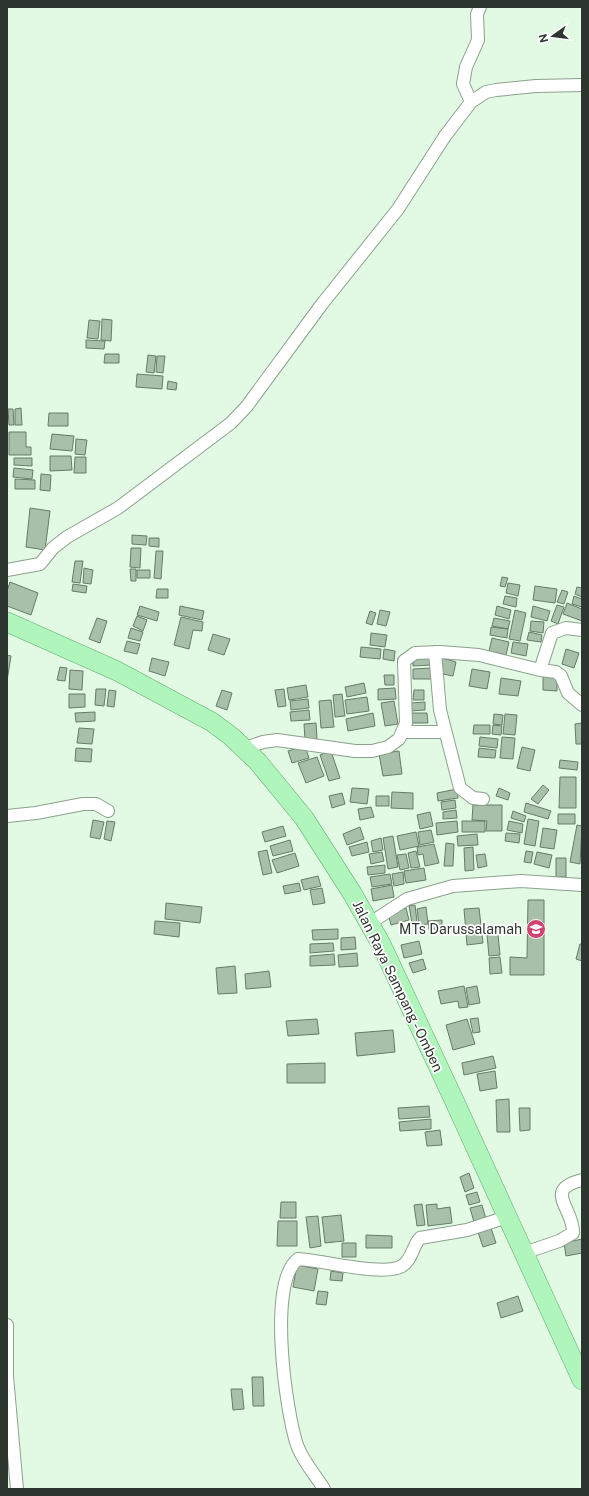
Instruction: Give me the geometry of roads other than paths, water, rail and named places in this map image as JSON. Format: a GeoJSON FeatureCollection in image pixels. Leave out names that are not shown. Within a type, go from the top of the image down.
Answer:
{"type":"FeatureCollection","features":[{"type":"Feature","properties":{"kind":"main road","name":"Jalan Raya Sampang - Omben"},"geometry":{"type":"LineString","coordinates":[[7,622],[117,671],[190,709],[232,737],[245,748],[271,775],[304,818],[352,892],[370,923],[454,1098],[506,1217],[582,1380]]}},
{"type":"Feature","properties":{"kind":"street"},"geometry":{"type":"LineString","coordinates":[[471,102],[463,84],[466,67],[478,40],[477,14],[480,7]]}},
{"type":"Feature","properties":{"kind":"street"},"geometry":{"type":"LineString","coordinates":[[7,570],[40,564],[53,548],[67,537],[118,508],[231,423],[247,406],[322,304],[398,209],[445,136],[471,102],[486,92],[496,90],[536,86],[582,85]]}},
{"type":"Feature","properties":{"kind":"street"},"geometry":{"type":"LineString","coordinates":[[540,670],[552,633],[566,628],[582,630]]}},
{"type":"Feature","properties":{"kind":"street"},"geometry":{"type":"LineString","coordinates":[[245,748],[264,742],[277,740],[355,751],[372,751],[388,747],[400,739],[406,723],[404,661],[415,653],[435,652],[479,655],[540,670],[556,672],[561,676],[568,693],[582,705]]}},
{"type":"Feature","properties":{"kind":"street"},"geometry":{"type":"LineString","coordinates":[[435,652],[440,710],[444,732],[460,788],[473,798],[483,799]]}},
{"type":"Feature","properties":{"kind":"street"},"geometry":{"type":"LineString","coordinates":[[402,732],[444,732]]}},
{"type":"Feature","properties":{"kind":"street"},"geometry":{"type":"LineString","coordinates":[[7,816],[36,813],[83,804],[96,804],[108,812]]}},
{"type":"Feature","properties":{"kind":"street"},"geometry":{"type":"LineString","coordinates":[[370,923],[407,899],[453,886],[521,881],[582,885]]}},
{"type":"Feature","properties":{"kind":"street"},"geometry":{"type":"LineString","coordinates":[[524,1253],[559,1241],[573,1233],[573,1227],[563,1200],[562,1192],[564,1187],[569,1184],[582,1180]]}},
{"type":"Feature","properties":{"kind":"street"},"geometry":{"type":"LineString","coordinates":[[324,1489],[312,1470],[306,1464],[297,1445],[287,1400],[280,1332],[283,1299],[293,1262],[298,1259],[362,1268],[396,1268],[403,1266],[407,1261],[420,1238],[467,1230],[506,1217]]}},
{"type":"Feature","properties":{"kind":"street"},"geometry":{"type":"LineString","coordinates":[[7,1325],[7,1376],[14,1436],[17,1489]]}},
{"type":"Feature","properties":{"kind":"place","name":"MTs Darussalamah"},"geometry":{"type":"Point","coordinates":[536,929]}}]}
